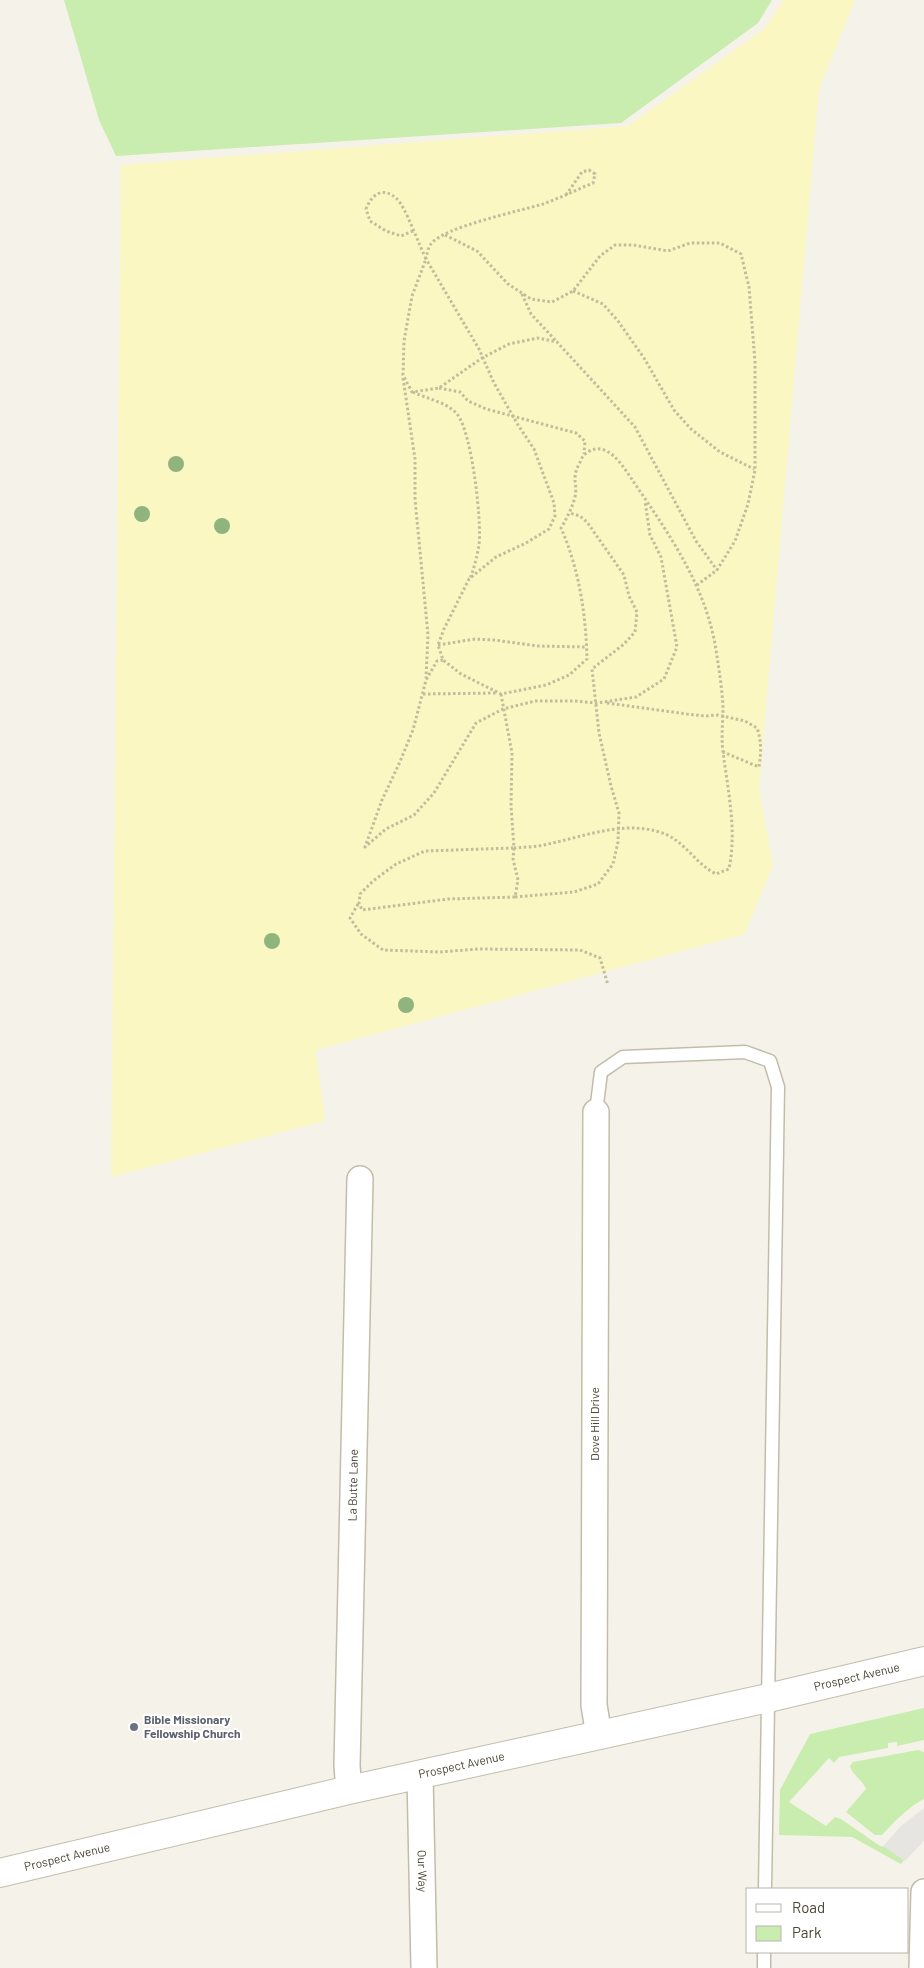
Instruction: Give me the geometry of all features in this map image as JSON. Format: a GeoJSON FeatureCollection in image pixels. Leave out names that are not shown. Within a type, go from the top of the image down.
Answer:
{"type":"FeatureCollection","features":[{"type":"Feature","properties":{"kind":"street","name":"Dove Hill Drive"},"geometry":{"type":"LineString","coordinates":[[596,1112],[594,1706],[599,1736]]}},
{"type":"Feature","properties":{"kind":"street","name":"La Butte Lane"},"geometry":{"type":"LineString","coordinates":[[349,1790],[347,1766],[360,1179]]}},
{"type":"Feature","properties":{"kind":"street","name":"Prospect Avenue"},"geometry":{"type":"LineString","coordinates":[[0,1873],[349,1790],[599,1736],[924,1661]]}},
{"type":"Feature","properties":{"kind":"street","name":"Our Way"},"geometry":{"type":"LineString","coordinates":[[420,1775],[424,1968]]}},
{"type":"Feature","properties":{"kind":"street"},"geometry":{"type":"LineString","coordinates":[[922,1968],[924,1892]]}},
{"type":"Feature","properties":{"kind":"lane"},"geometry":{"type":"LineString","coordinates":[[596,1112],[601,1072],[624,1057],[745,1052],[770,1061],[778,1087],[765,1888]]}},
{"type":"Feature","properties":{"kind":"lane"},"geometry":{"type":"LineString","coordinates":[[764,1953],[764,1968]]}},
{"type":"Feature","properties":{"kind":"path"},"geometry":{"type":"LineString","coordinates":[[566,195],[582,172],[589,170],[595,174],[593,183],[566,195],[543,204],[474,223],[445,234],[431,244],[412,296],[404,341],[403,375],[415,459],[415,499],[428,635],[426,680],[413,730],[382,800],[365,847],[386,829],[414,814],[434,793],[476,723],[503,709],[534,701],[597,703],[636,697],[664,679],[677,647],[661,556],[650,535],[644,498]]}},
{"type":"Feature","properties":{"kind":"path"},"geometry":{"type":"LineString","coordinates":[[414,231],[401,236],[386,231],[370,221],[366,209],[370,199],[377,192],[386,192],[398,200],[414,231],[426,259],[479,349],[513,417],[534,450],[554,504],[555,516],[549,529],[526,543],[496,557],[469,579]]}},
{"type":"Feature","properties":{"kind":"path"},"geometry":{"type":"LineString","coordinates":[[445,234],[477,251],[508,284],[531,299],[552,302],[573,291],[600,256],[615,245],[633,245],[668,250],[690,242],[720,243],[740,254],[750,287],[755,362],[755,470],[748,504],[735,541],[717,570],[697,585]]}},
{"type":"Feature","properties":{"kind":"path"},"geometry":{"type":"LineString","coordinates":[[573,291],[603,304],[618,321],[644,358],[674,410],[691,429],[720,452],[755,470]]}},
{"type":"Feature","properties":{"kind":"path"},"geometry":{"type":"LineString","coordinates":[[522,293],[531,314],[635,427],[696,541],[717,570]]}},
{"type":"Feature","properties":{"kind":"path"},"geometry":{"type":"LineString","coordinates":[[439,388],[482,358],[509,344],[538,338],[557,342]]}},
{"type":"Feature","properties":{"kind":"path"},"geometry":{"type":"LineString","coordinates":[[403,375],[412,392],[443,404],[458,415],[468,440],[480,517],[479,544],[469,579],[444,628],[438,645],[443,660],[461,674],[499,694],[512,753],[511,806],[514,859],[518,880],[515,897]]}},
{"type":"Feature","properties":{"kind":"path"},"geometry":{"type":"LineString","coordinates":[[412,392],[439,388],[460,392],[468,401],[486,409],[576,434],[585,441],[584,455],[574,474],[576,494],[570,513],[561,528],[570,548],[580,586],[587,659],[570,674],[546,685],[499,694],[423,694]]}},
{"type":"Feature","properties":{"kind":"path"},"geometry":{"type":"LineString","coordinates":[[584,455],[593,450],[602,449],[615,456],[666,527],[697,585],[716,648],[723,752],[729,785],[732,833],[732,854],[729,869],[716,874],[704,868],[680,843],[665,834],[644,829],[619,828],[546,845],[425,851],[396,864],[373,881],[360,894],[358,903],[350,918],[361,934],[383,950],[440,952],[478,948],[580,950],[600,958],[608,985]]}},
{"type":"Feature","properties":{"kind":"path"},"geometry":{"type":"LineString","coordinates":[[358,903],[362,910],[448,899],[515,897],[574,892],[598,884],[613,864],[618,842],[619,813],[599,733],[592,669],[624,644],[635,632],[638,612],[629,596],[624,575],[588,522],[580,516],[570,513]]}},
{"type":"Feature","properties":{"kind":"path"},"geometry":{"type":"LineString","coordinates":[[438,645],[475,639],[538,646],[586,647]]}},
{"type":"Feature","properties":{"kind":"path"},"geometry":{"type":"LineString","coordinates":[[426,680],[437,661],[443,660]]}},
{"type":"Feature","properties":{"kind":"path"},"geometry":{"type":"LineString","coordinates":[[604,702],[666,712],[722,716],[745,721],[757,728],[761,752],[758,767],[723,752]]}},
{"type":"Feature","properties":{"kind":"green space"},"geometry":{"type":"Polygon","coordinates":[[[64,0],[772,0],[758,23],[621,123],[116,156],[99,120],[64,0]]]}},
{"type":"Feature","properties":{"kind":"green space"},"geometry":{"type":"Polygon","coordinates":[[[924,1708],[924,1740],[897,1746],[897,1742],[888,1743],[888,1748],[839,1757],[834,1763],[829,1758],[789,1802],[826,1826],[835,1817],[841,1819],[904,1860],[901,1864],[852,1837],[779,1835],[780,1790],[810,1734],[924,1708]]]}},
{"type":"Feature","properties":{"kind":"green space"},"geometry":{"type":"Polygon","coordinates":[[[918,1750],[924,1752],[924,1799],[907,1811],[882,1835],[875,1835],[846,1812],[866,1789],[850,1766],[853,1762],[918,1750]]]}},
{"type":"Feature","properties":{"kind":"sand"},"geometry":{"type":"Polygon","coordinates":[[[784,0],[855,0],[819,89],[759,789],[773,865],[745,934],[316,1050],[325,1121],[111,1177],[121,165],[628,126],[764,29],[784,0]]]}},
{"type":"Feature","properties":{"kind":"shaded area"},"geometry":{"type":"Polygon","coordinates":[[[924,1808],[924,1841],[905,1861],[883,1846],[901,1826],[924,1808]]]}},
{"type":"Feature","properties":{"kind":"place","name":"Bible Missionary Fellowship Church"},"geometry":{"type":"Point","coordinates":[134,1727]}}]}
